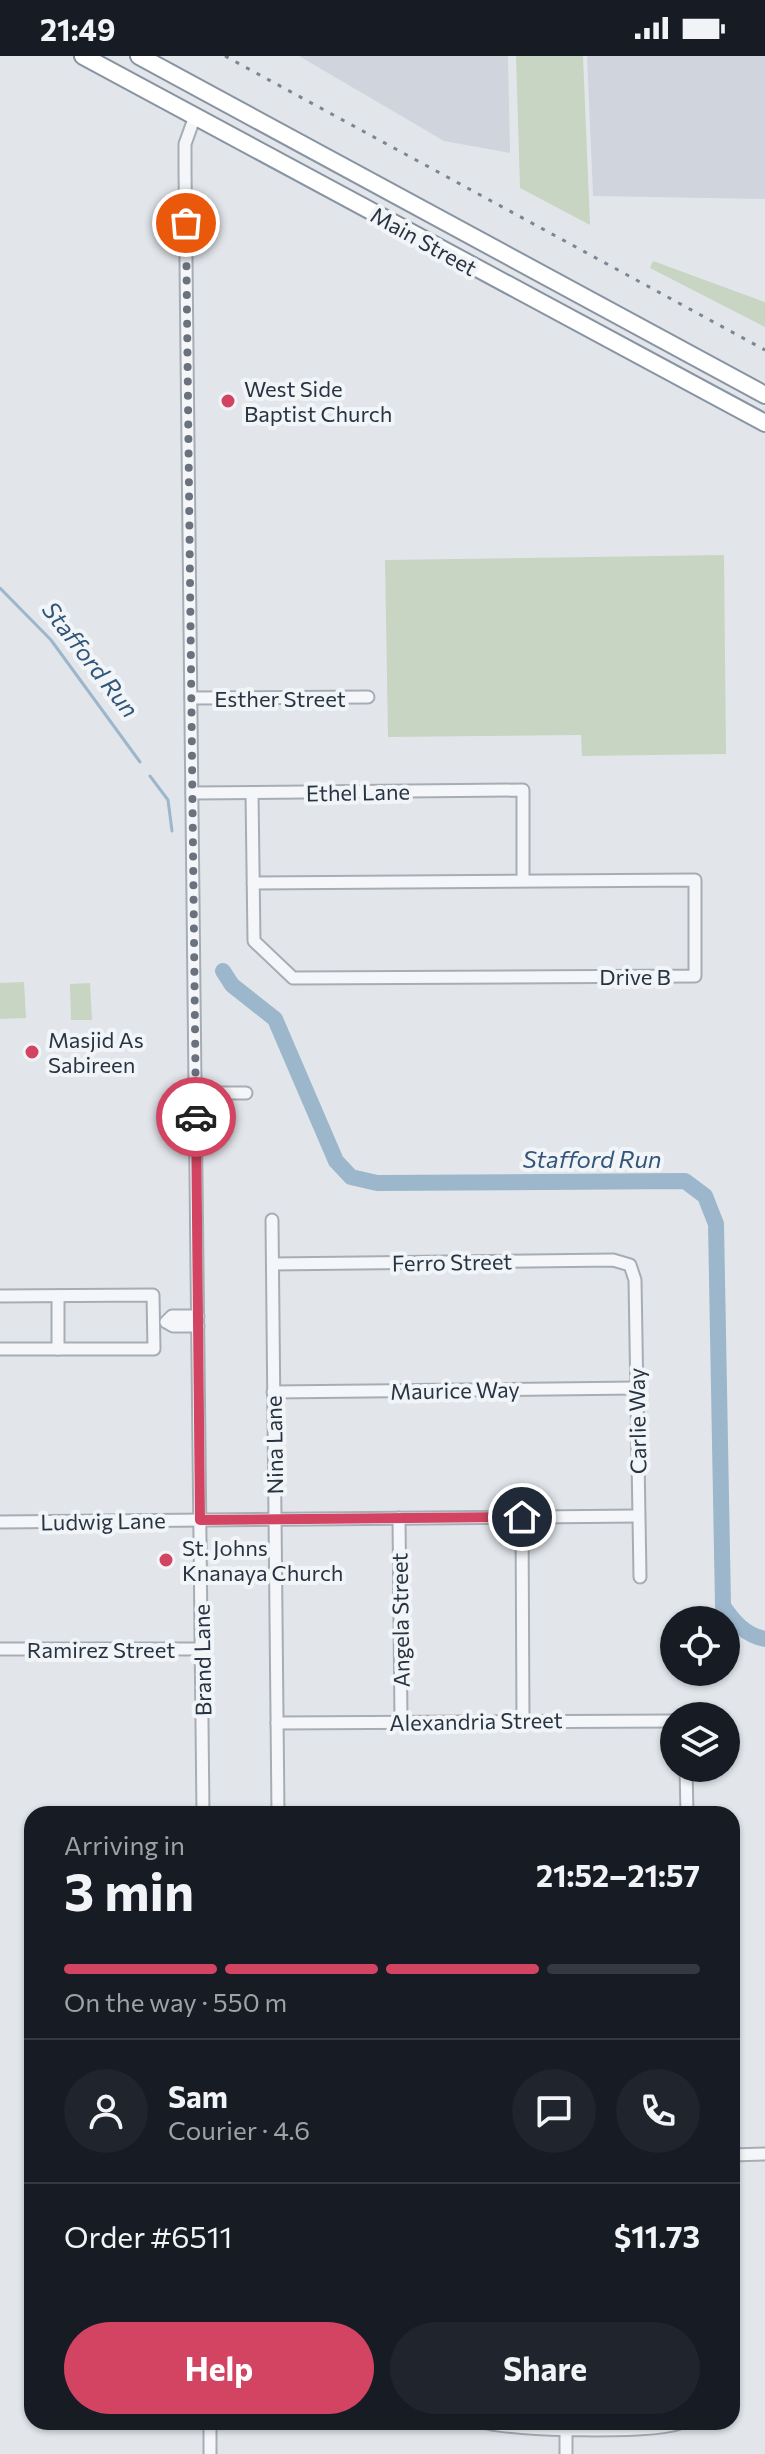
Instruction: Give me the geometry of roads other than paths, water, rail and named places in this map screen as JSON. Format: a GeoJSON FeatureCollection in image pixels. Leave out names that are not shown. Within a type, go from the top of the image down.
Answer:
{"type":"FeatureCollection","features":[{"type":"Feature","properties":{"kind":"highway","name":"Main Street"},"geometry":{"type":"LineString","coordinates":[[139,56],[765,395]]}},
{"type":"Feature","properties":{"kind":"highway","name":"Main Street"},"geometry":{"type":"LineString","coordinates":[[85,57],[765,423]]}},
{"type":"Feature","properties":{"kind":"street","name":"Brand Lane"},"geometry":{"type":"LineString","coordinates":[[195,116],[185,144],[185,170],[203,1806]]}},
{"type":"Feature","properties":{"kind":"street","name":"Esther Street"},"geometry":{"type":"LineString","coordinates":[[191,698],[368,697]]}},
{"type":"Feature","properties":{"kind":"street","name":"Ethel Lane"},"geometry":{"type":"LineString","coordinates":[[192,793],[523,790],[523,880]]}},
{"type":"Feature","properties":{"kind":"street"},"geometry":{"type":"LineString","coordinates":[[252,793],[253,883]]}},
{"type":"Feature","properties":{"kind":"street","name":"Drive B"},"geometry":{"type":"LineString","coordinates":[[695,880],[695,976],[293,978],[254,941],[253,883],[695,880]]}},
{"type":"Feature","properties":{"kind":"street"},"geometry":{"type":"LineString","coordinates":[[195,1093],[246,1093]]}},
{"type":"Feature","properties":{"kind":"street","name":"Nina Lane"},"geometry":{"type":"LineString","coordinates":[[272,1220],[278,1806]]}},
{"type":"Feature","properties":{"kind":"street","name":"Ferro Street"},"geometry":{"type":"LineString","coordinates":[[273,1264],[613,1260],[630,1265]]}},
{"type":"Feature","properties":{"kind":"street","name":"Carlie Way"},"geometry":{"type":"LineString","coordinates":[[630,1265],[635,1280],[640,1577]]}},
{"type":"Feature","properties":{"kind":"street"},"geometry":{"type":"LineString","coordinates":[[0,1296],[153,1295],[160,1322],[154,1349],[0,1349]]}},
{"type":"Feature","properties":{"kind":"street"},"geometry":{"type":"LineString","coordinates":[[58,1296],[58,1349]]}},
{"type":"Feature","properties":{"kind":"street"},"geometry":{"type":"LineString","coordinates":[[160,1322],[173,1326],[198,1321]]}},
{"type":"Feature","properties":{"kind":"street","name":"Maurice Way"},"geometry":{"type":"LineString","coordinates":[[273,1392],[636,1388]]}},
{"type":"Feature","properties":{"kind":"street","name":"Ludwig Lane"},"geometry":{"type":"LineString","coordinates":[[0,1522],[638,1516]]}},
{"type":"Feature","properties":{"kind":"street"},"geometry":{"type":"LineString","coordinates":[[522,1517],[523,1720]]}},
{"type":"Feature","properties":{"kind":"street","name":"Angela Street"},"geometry":{"type":"LineString","coordinates":[[399,1518],[401,1721]]}},
{"type":"Feature","properties":{"kind":"street","name":"Ramirez Street"},"geometry":{"type":"LineString","coordinates":[[0,1649],[202,1649]]}},
{"type":"Feature","properties":{"kind":"street","name":"Alexandria Street"},"geometry":{"type":"LineString","coordinates":[[277,1723],[660,1721]]}},
{"type":"Feature","properties":{"kind":"street"},"geometry":{"type":"LineString","coordinates":[[686,1782],[687,1806]]}},
{"type":"Feature","properties":{"kind":"street"},"geometry":{"type":"LineString","coordinates":[[740,2155],[765,2154]]}},
{"type":"Feature","properties":{"kind":"street"},"geometry":{"type":"LineString","coordinates":[[210,2430],[210,2454]]}},
{"type":"Feature","properties":{"kind":"street"},"geometry":{"type":"LineString","coordinates":[[566,2430],[566,2454]]}},
{"type":"Feature","properties":{"kind":"waterway","name":"Stafford Run"},"geometry":{"type":"LineString","coordinates":[[0,588],[51,640],[140,762]]}},
{"type":"Feature","properties":{"kind":"waterway","name":"Stafford Run"},"geometry":{"type":"LineString","coordinates":[[150,776],[168,800],[172,831]]}},
{"type":"Feature","properties":{"kind":"waterway","name":"Stafford Run"},"geometry":{"type":"LineString","coordinates":[[223,971],[232,985],[275,1019],[336,1161],[351,1177],[377,1183],[685,1181],[705,1196],[716,1224],[723,1606],[741,1627],[765,1639]]}},
{"type":"Feature","properties":{"kind":"railway"},"geometry":{"type":"LineString","coordinates":[[225,56],[765,350]]}},
{"type":"Feature","properties":{"kind":"place","name":"West Side Baptist Church"},"geometry":{"type":"Point","coordinates":[228,401]}},
{"type":"Feature","properties":{"kind":"place","name":"Masjid As Sabireen"},"geometry":{"type":"Point","coordinates":[32,1052]}},
{"type":"Feature","properties":{"kind":"place","name":"St. Johns Knanaya Church"},"geometry":{"type":"Point","coordinates":[166,1560]}}]}
